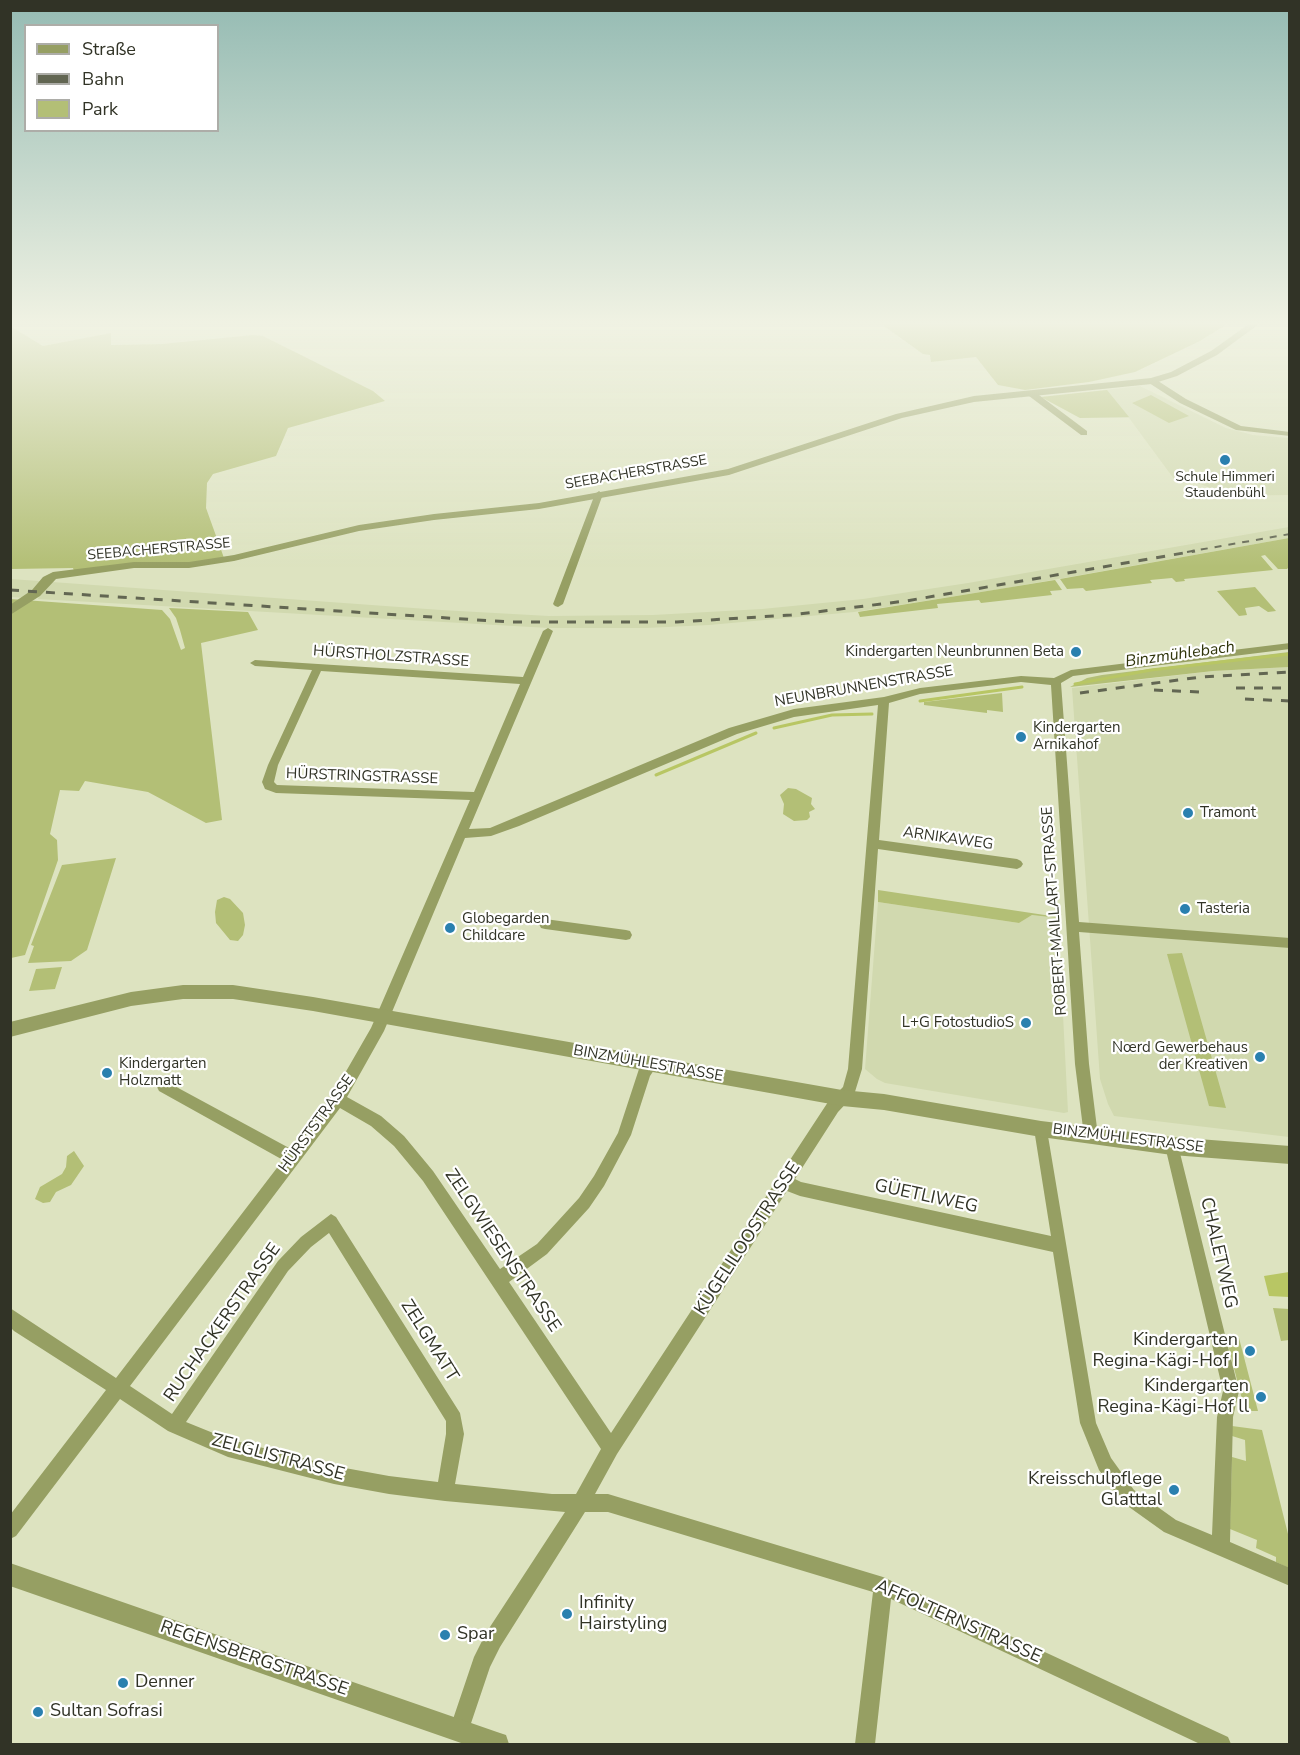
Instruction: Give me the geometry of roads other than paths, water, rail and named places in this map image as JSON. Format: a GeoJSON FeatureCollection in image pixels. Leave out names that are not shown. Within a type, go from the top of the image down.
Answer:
{"type":"FeatureCollection","features":[{"type":"Feature","properties":{"kind":"street","name":"SEEBACHERSTRASSE"},"geometry":{"type":"LineString","coordinates":[[10,611],[30,598],[46,579],[53,576],[134,565],[200,563],[272,550],[359,528],[434,517],[529,508],[755,465],[899,416],[957,403]]}},
{"type":"Feature","properties":{"kind":"street"},"geometry":{"type":"LineString","coordinates":[[1044,403],[1084,433]]}},
{"type":"Feature","properties":{"kind":"street"},"geometry":{"type":"LineString","coordinates":[[1187,403],[1239,428],[1290,434]]}},
{"type":"Feature","properties":{"kind":"street"},"geometry":{"type":"LineString","coordinates":[[558,604],[599,494]]}},
{"type":"Feature","properties":{"kind":"street","name":"HÜRSTSTRASSE"},"geometry":{"type":"LineString","coordinates":[[10,1530],[338,1099],[371,1043],[548,631]]}},
{"type":"Feature","properties":{"kind":"street","name":"NEUNBRUNNENSTRASSE"},"geometry":{"type":"LineString","coordinates":[[461,834],[490,832],[515,824],[690,748],[760,721],[818,708],[884,701],[913,692],[1021,679],[1056,682],[1071,673],[1290,646]]}},
{"type":"Feature","properties":{"kind":"street","name":"HÜRSTHOLZSTRASSE"},"geometry":{"type":"LineString","coordinates":[[255,663],[526,681]]}},
{"type":"Feature","properties":{"kind":"street","name":"HÜRSTRINGSTRASSE"},"geometry":{"type":"LineString","coordinates":[[318,667],[273,765],[269,786],[276,789],[477,796]]}},
{"type":"Feature","properties":{"kind":"street","name":"ROBERT-MAILLART-STRASSE"},"geometry":{"type":"LineString","coordinates":[[1056,682],[1082,1065],[1091,1136]]}},
{"type":"Feature","properties":{"kind":"street","name":"KÜGELILOOSTRASSE"},"geometry":{"type":"LineString","coordinates":[[459,1731],[481,1664],[493,1640],[580,1504],[611,1448],[833,1107],[849,1089],[855,1069],[884,701]]}},
{"type":"Feature","properties":{"kind":"street","name":"ARNIKAWEG"},"geometry":{"type":"LineString","coordinates":[[874,844],[1017,864]]}},
{"type":"Feature","properties":{"kind":"street"},"geometry":{"type":"LineString","coordinates":[[545,924],[627,935]]}},
{"type":"Feature","properties":{"kind":"street"},"geometry":{"type":"LineString","coordinates":[[1074,927],[1290,943]]}},
{"type":"Feature","properties":{"kind":"street","name":"BINZMÜHLESTRASSE"},"geometry":{"type":"LineString","coordinates":[[10,1030],[103,1005],[189,992],[233,992],[383,1016],[842,1098],[884,1102],[1041,1129],[1172,1146],[1290,1155]]}},
{"type":"Feature","properties":{"kind":"street"},"geometry":{"type":"LineString","coordinates":[[498,1281],[542,1249],[565,1225],[594,1188],[608,1168],[624,1135],[644,1073],[651,1064]]}},
{"type":"Feature","properties":{"kind":"street"},"geometry":{"type":"LineString","coordinates":[[164,1087],[293,1158]]}},
{"type":"Feature","properties":{"kind":"street","name":"ZELGWIESENSTRASSE"},"geometry":{"type":"LineString","coordinates":[[338,1099],[376,1121],[399,1141],[428,1176],[611,1448]]}},
{"type":"Feature","properties":{"kind":"street"},"geometry":{"type":"LineString","coordinates":[[1041,1129],[1088,1423],[1105,1464],[1128,1496],[1155,1517],[1170,1526],[1290,1577]]}},
{"type":"Feature","properties":{"kind":"street","name":"CHALETWEG"},"geometry":{"type":"LineString","coordinates":[[1172,1146],[1231,1391],[1225,1417],[1221,1547]]}},
{"type":"Feature","properties":{"kind":"street","name":"GÜETLIWEG"},"geometry":{"type":"LineString","coordinates":[[785,1182],[800,1190],[1059,1246]]}},
{"type":"Feature","properties":{"kind":"street","name":"RUCHACKERSTRASSE"},"geometry":{"type":"LineString","coordinates":[[174,1425],[284,1266],[306,1242],[331,1222]]}},
{"type":"Feature","properties":{"kind":"street","name":"ZELGMATT"},"geometry":{"type":"LineString","coordinates":[[331,1222],[454,1419],[455,1434],[445,1492]]}},
{"type":"Feature","properties":{"kind":"street","name":"ZELGLISTRASSE"},"geometry":{"type":"LineString","coordinates":[[10,1316],[20,1325],[174,1425],[228,1448],[334,1475],[388,1485],[580,1504]]}},
{"type":"Feature","properties":{"kind":"street","name":"AFFOLTERNSTRASSE"},"geometry":{"type":"LineString","coordinates":[[580,1504],[608,1503],[883,1586],[1221,1744]]}},
{"type":"Feature","properties":{"kind":"street","name":"REGENSBERGSTRASSE"},"geometry":{"type":"LineString","coordinates":[[10,1574],[497,1744]]}},
{"type":"Feature","properties":{"kind":"street"},"geometry":{"type":"LineString","coordinates":[[865,1744],[883,1586]]}},
{"type":"Feature","properties":{"kind":"waterway","name":"Binzmühlebach"},"geometry":{"type":"LineString","coordinates":[[1075,684],[1151,670],[1290,654]]}},
{"type":"Feature","properties":{"kind":"waterway","name":"Binzmühlebach"},"geometry":{"type":"LineString","coordinates":[[920,701],[1022,687]]}},
{"type":"Feature","properties":{"kind":"waterway","name":"Binzmühlebach"},"geometry":{"type":"LineString","coordinates":[[774,728],[832,715],[872,714]]}},
{"type":"Feature","properties":{"kind":"waterway","name":"Binzmühlebach"},"geometry":{"type":"LineString","coordinates":[[656,775],[756,733]]}},
{"type":"Feature","properties":{"kind":"railway"},"geometry":{"type":"LineString","coordinates":[[1187,552],[1290,534]]}},
{"type":"Feature","properties":{"kind":"railway"},"geometry":{"type":"LineString","coordinates":[[10,590],[510,622],[677,622],[791,615],[906,601],[1195,551]]}},
{"type":"Feature","properties":{"kind":"railway"},"geometry":{"type":"LineString","coordinates":[[1080,693],[1201,677],[1290,672]]}},
{"type":"Feature","properties":{"kind":"railway"},"geometry":{"type":"LineString","coordinates":[[1236,688],[1290,688]]}},
{"type":"Feature","properties":{"kind":"railway"},"geometry":{"type":"LineString","coordinates":[[1154,690],[1199,692]]}},
{"type":"Feature","properties":{"kind":"railway"},"geometry":{"type":"LineString","coordinates":[[1245,699],[1290,701]]}},
{"type":"Feature","properties":{"kind":"place","name":"Schule Himmeri Staudenbühl"},"geometry":{"type":"Point","coordinates":[1225,460]}},
{"type":"Feature","properties":{"kind":"place","name":"Kindergarten Neunbrunnen Beta"},"geometry":{"type":"Point","coordinates":[1076,652]}},
{"type":"Feature","properties":{"kind":"place","name":"Kindergarten Arnikahof"},"geometry":{"type":"Point","coordinates":[1021,737]}},
{"type":"Feature","properties":{"kind":"place","name":"Tramont"},"geometry":{"type":"Point","coordinates":[1188,813]}},
{"type":"Feature","properties":{"kind":"place","name":"Tasteria"},"geometry":{"type":"Point","coordinates":[1185,909]}},
{"type":"Feature","properties":{"kind":"place","name":"Globegarden Childcare"},"geometry":{"type":"Point","coordinates":[450,928]}},
{"type":"Feature","properties":{"kind":"place","name":"L+G FotostudioS"},"geometry":{"type":"Point","coordinates":[1026,1023]}},
{"type":"Feature","properties":{"kind":"place","name":"Nœrd Gewerbehaus der Kreativen"},"geometry":{"type":"Point","coordinates":[1260,1057]}},
{"type":"Feature","properties":{"kind":"place","name":"Kindergarten Holzmatt"},"geometry":{"type":"Point","coordinates":[107,1073]}},
{"type":"Feature","properties":{"kind":"place","name":"Kindergarten Regina-Kägi-Hof I"},"geometry":{"type":"Point","coordinates":[1250,1351]}},
{"type":"Feature","properties":{"kind":"place","name":"Kindergarten Regina-Kägi-Hof ll"},"geometry":{"type":"Point","coordinates":[1261,1397]}},
{"type":"Feature","properties":{"kind":"place","name":"Kreisschulpflege Glatttal"},"geometry":{"type":"Point","coordinates":[1174,1490]}},
{"type":"Feature","properties":{"kind":"place","name":"Infinity Hairstyling"},"geometry":{"type":"Point","coordinates":[567,1614]}},
{"type":"Feature","properties":{"kind":"place","name":"Spar"},"geometry":{"type":"Point","coordinates":[445,1635]}},
{"type":"Feature","properties":{"kind":"place","name":"Denner"},"geometry":{"type":"Point","coordinates":[123,1683]}},
{"type":"Feature","properties":{"kind":"place","name":"Sultan Sofrasi"},"geometry":{"type":"Point","coordinates":[38,1712]}}]}
